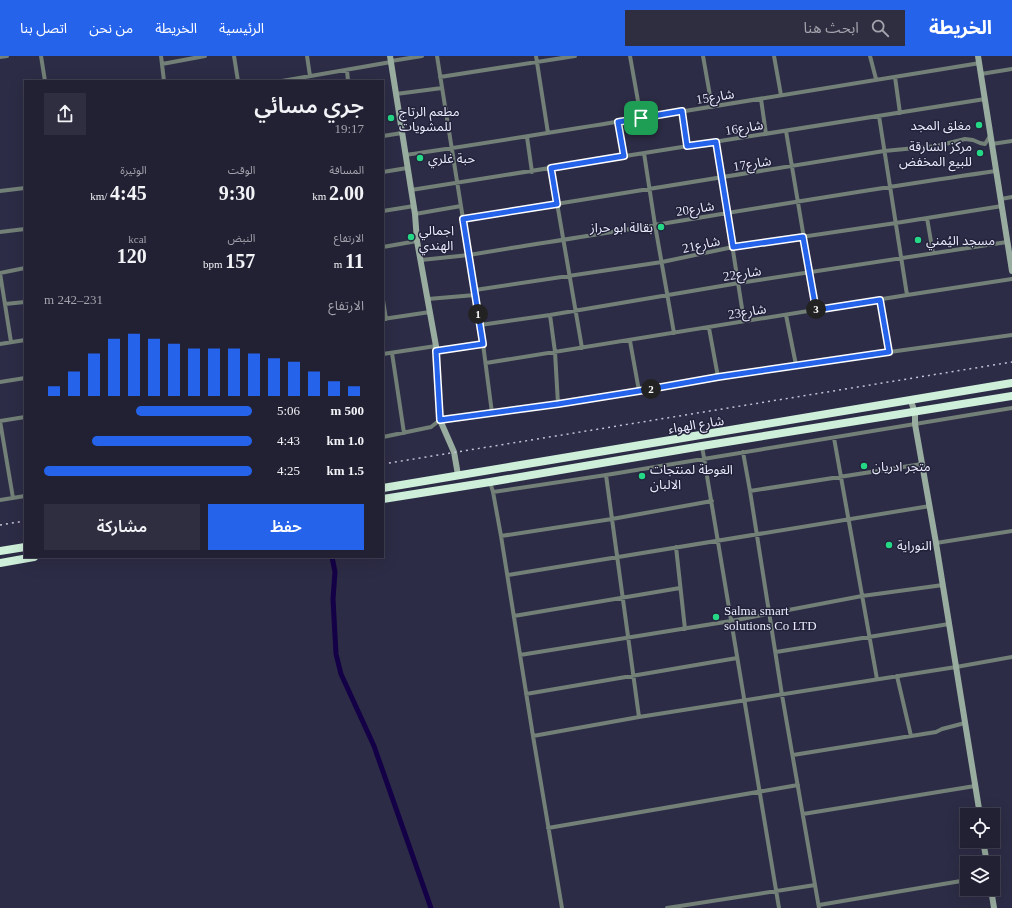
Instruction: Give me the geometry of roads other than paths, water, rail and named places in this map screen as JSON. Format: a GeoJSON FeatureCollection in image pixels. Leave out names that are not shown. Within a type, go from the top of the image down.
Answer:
{"type":"FeatureCollection","features":[{"type":"Feature","properties":{"kind":"highway","name":"شارع الهواء"},"geometry":{"type":"LineString","coordinates":[[384,488],[1012,383]]}},
{"type":"Feature","properties":{"kind":"highway","name":"شارع الهواء"},"geometry":{"type":"LineString","coordinates":[[384,499],[1012,396]]}},
{"type":"Feature","properties":{"kind":"highway"},"geometry":{"type":"LineString","coordinates":[[0,551],[24,547]]}},
{"type":"Feature","properties":{"kind":"highway"},"geometry":{"type":"LineString","coordinates":[[0,563],[28,558]]}},
{"type":"Feature","properties":{"kind":"street"},"geometry":{"type":"LineString","coordinates":[[0,57],[7,56]]}},
{"type":"Feature","properties":{"kind":"street"},"geometry":{"type":"LineString","coordinates":[[41,56],[45,80]]}},
{"type":"Feature","properties":{"kind":"street"},"geometry":{"type":"LineString","coordinates":[[161,56],[164,80]]}},
{"type":"Feature","properties":{"kind":"street"},"geometry":{"type":"LineString","coordinates":[[162,64],[204,56]]}},
{"type":"Feature","properties":{"kind":"street"},"geometry":{"type":"LineString","coordinates":[[234,56],[238,80]]}},
{"type":"Feature","properties":{"kind":"street"},"geometry":{"type":"LineString","coordinates":[[307,56],[310,76]]}},
{"type":"Feature","properties":{"kind":"street"},"geometry":{"type":"LineString","coordinates":[[288,80],[347,70],[391,60],[422,56]]}},
{"type":"Feature","properties":{"kind":"street"},"geometry":{"type":"LineString","coordinates":[[437,56],[486,363],[492,413]]}},
{"type":"Feature","properties":{"kind":"street"},"geometry":{"type":"LineString","coordinates":[[536,56],[548,133]]}},
{"type":"Feature","properties":{"kind":"street"},"geometry":{"type":"LineString","coordinates":[[440,77],[575,56]]}},
{"type":"Feature","properties":{"kind":"street"},"geometry":{"type":"LineString","coordinates":[[630,56],[641,118]]}},
{"type":"Feature","properties":{"kind":"street"},"geometry":{"type":"LineString","coordinates":[[703,56],[712,106]]}},
{"type":"Feature","properties":{"kind":"street"},"geometry":{"type":"LineString","coordinates":[[774,56],[781,95]]}},
{"type":"Feature","properties":{"kind":"street"},"geometry":{"type":"LineString","coordinates":[[870,56],[876,79]]}},
{"type":"Feature","properties":{"kind":"street"},"geometry":{"type":"LineString","coordinates":[[978,56],[1012,271]]}},
{"type":"Feature","properties":{"kind":"street"},"geometry":{"type":"LineString","coordinates":[[391,60],[414,206],[417,241],[436,349],[440,420],[454,452],[458,475]]}},
{"type":"Feature","properties":{"kind":"street","name":"شارع15"},"geometry":{"type":"LineString","coordinates":[[405,155],[980,63]]}},
{"type":"Feature","properties":{"kind":"street"},"geometry":{"type":"LineString","coordinates":[[981,74],[1012,69]]}},
{"type":"Feature","properties":{"kind":"street"},"geometry":{"type":"LineString","coordinates":[[347,70],[348,80]]}},
{"type":"Feature","properties":{"kind":"street"},"geometry":{"type":"LineString","coordinates":[[895,77],[900,113]]}},
{"type":"Feature","properties":{"kind":"street"},"geometry":{"type":"LineString","coordinates":[[396,94],[442,88]]}},
{"type":"Feature","properties":{"kind":"street"},"geometry":{"type":"LineString","coordinates":[[760,99],[766,134]]}},
{"type":"Feature","properties":{"kind":"street","name":"شارع16"},"geometry":{"type":"LineString","coordinates":[[411,190],[985,99]]}},
{"type":"Feature","properties":{"kind":"street"},"geometry":{"type":"LineString","coordinates":[[682,111],[687,146]]}},
{"type":"Feature","properties":{"kind":"street"},"geometry":{"type":"LineString","coordinates":[[879,116],[907,295]]}},
{"type":"Feature","properties":{"kind":"street"},"geometry":{"type":"LineString","coordinates":[[618,122],[624,156]]}},
{"type":"Feature","properties":{"kind":"street"},"geometry":{"type":"LineString","coordinates":[[786,131],[816,310]]}},
{"type":"Feature","properties":{"kind":"street"},"geometry":{"type":"LineString","coordinates":[[384,136],[402,133]]}},
{"type":"Feature","properties":{"kind":"street"},"geometry":{"type":"LineString","coordinates":[[527,136],[532,172]]}},
{"type":"Feature","properties":{"kind":"street","name":"شارع17"},"geometry":{"type":"LineString","coordinates":[[463,219],[792,166],[884,152],[937,146],[965,138],[985,144],[990,136]]}},
{"type":"Feature","properties":{"kind":"street"},"geometry":{"type":"LineString","coordinates":[[992,144],[1012,141]]}},
{"type":"Feature","properties":{"kind":"street"},"geometry":{"type":"LineString","coordinates":[[716,142],[744,321]]}},
{"type":"Feature","properties":{"kind":"street"},"geometry":{"type":"LineString","coordinates":[[644,153],[674,333]]}},
{"type":"Feature","properties":{"kind":"street"},"geometry":{"type":"LineString","coordinates":[[384,172],[407,168]]}},
{"type":"Feature","properties":{"kind":"street"},"geometry":{"type":"LineString","coordinates":[[551,168],[582,348]]}},
{"type":"Feature","properties":{"kind":"street","name":"شارع20"},"geometry":{"type":"LineString","coordinates":[[421,260],[469,255],[890,186],[996,171]]}},
{"type":"Feature","properties":{"kind":"street"},"geometry":{"type":"LineString","coordinates":[[0,191],[24,188]]}},
{"type":"Feature","properties":{"kind":"street"},"geometry":{"type":"LineString","coordinates":[[1001,199],[1012,197]]}},
{"type":"Feature","properties":{"kind":"street"},"geometry":{"type":"LineString","coordinates":[[384,211],[414,206]]}},
{"type":"Feature","properties":{"kind":"street"},"geometry":{"type":"LineString","coordinates":[[415,214],[461,206]]}},
{"type":"Feature","properties":{"kind":"street","name":"شارع21"},"geometry":{"type":"LineString","coordinates":[[428,299],[475,293],[570,276],[662,262],[733,247],[1002,206]]}},
{"type":"Feature","properties":{"kind":"street"},"geometry":{"type":"LineString","coordinates":[[927,218],[933,254]]}},
{"type":"Feature","properties":{"kind":"street"},"geometry":{"type":"LineString","coordinates":[[0,232],[24,229]]}},
{"type":"Feature","properties":{"kind":"street"},"geometry":{"type":"LineString","coordinates":[[384,247],[417,241]]}},
{"type":"Feature","properties":{"kind":"street","name":"شارع22"},"geometry":{"type":"LineString","coordinates":[[480,325],[1007,242]]}},
{"type":"Feature","properties":{"kind":"street"},"geometry":{"type":"LineString","coordinates":[[11,342],[0,273],[24,268]]}},
{"type":"Feature","properties":{"kind":"street","name":"شارع23"},"geometry":{"type":"LineString","coordinates":[[486,363],[1012,279]]}},
{"type":"Feature","properties":{"kind":"street"},"geometry":{"type":"LineString","coordinates":[[880,300],[889,352]]}},
{"type":"Feature","properties":{"kind":"street"},"geometry":{"type":"LineString","coordinates":[[5,304],[24,302]]}},
{"type":"Feature","properties":{"kind":"street"},"geometry":{"type":"LineString","coordinates":[[385,319],[430,312]]}},
{"type":"Feature","properties":{"kind":"street"},"geometry":{"type":"LineString","coordinates":[[550,315],[555,352],[558,404]]}},
{"type":"Feature","properties":{"kind":"street"},"geometry":{"type":"LineString","coordinates":[[786,315],[796,365]]}},
{"type":"Feature","properties":{"kind":"street"},"geometry":{"type":"LineString","coordinates":[[709,328],[718,377]]}},
{"type":"Feature","properties":{"kind":"street"},"geometry":{"type":"LineString","coordinates":[[384,437],[431,427],[440,420],[558,404],[796,365],[1012,335]]}},
{"type":"Feature","properties":{"kind":"street"},"geometry":{"type":"LineString","coordinates":[[0,344],[24,340]]}},
{"type":"Feature","properties":{"kind":"street"},"geometry":{"type":"LineString","coordinates":[[630,341],[639,391]]}},
{"type":"Feature","properties":{"kind":"street"},"geometry":{"type":"LineString","coordinates":[[384,354],[483,344]]}},
{"type":"Feature","properties":{"kind":"street"},"geometry":{"type":"LineString","coordinates":[[392,353],[404,433]]}},
{"type":"Feature","properties":{"kind":"street"},"geometry":{"type":"LineString","coordinates":[[0,382],[24,378]]}},
{"type":"Feature","properties":{"kind":"street"},"geometry":{"type":"LineString","coordinates":[[911,401],[915,413],[915,424],[930,506],[979,808]]}},
{"type":"Feature","properties":{"kind":"street"},"geometry":{"type":"LineString","coordinates":[[493,492],[606,475],[1012,408]]}},
{"type":"Feature","properties":{"kind":"street"},"geometry":{"type":"LineString","coordinates":[[13,498],[0,421],[24,417]]}},
{"type":"Feature","properties":{"kind":"street"},"geometry":{"type":"LineString","coordinates":[[834,438],[877,679]]}},
{"type":"Feature","properties":{"kind":"street"},"geometry":{"type":"LineString","coordinates":[[702,446],[779,908]]}},
{"type":"Feature","properties":{"kind":"street"},"geometry":{"type":"LineString","coordinates":[[743,452],[782,695],[819,907],[960,881]]}},
{"type":"Feature","properties":{"kind":"street"},"geometry":{"type":"LineString","coordinates":[[750,491],[922,464]]}},
{"type":"Feature","properties":{"kind":"street"},"geometry":{"type":"LineString","coordinates":[[606,475],[639,717]]}},
{"type":"Feature","properties":{"kind":"street"},"geometry":{"type":"LineString","coordinates":[[490,482],[508,575],[526,694],[562,908]]}},
{"type":"Feature","properties":{"kind":"street"},"geometry":{"type":"LineString","coordinates":[[0,500],[24,496]]}},
{"type":"Feature","properties":{"kind":"street"},"geometry":{"type":"LineString","coordinates":[[501,536],[612,519],[712,501]]}},
{"type":"Feature","properties":{"kind":"street"},"geometry":{"type":"LineString","coordinates":[[508,575],[930,506]]}},
{"type":"Feature","properties":{"kind":"street"},"geometry":{"type":"LineString","coordinates":[[936,543],[1012,530]]}},
{"type":"Feature","properties":{"kind":"street"},"geometry":{"type":"LineString","coordinates":[[676,548],[685,629]]}},
{"type":"Feature","properties":{"kind":"street"},"geometry":{"type":"LineString","coordinates":[[520,655],[685,629],[862,596],[943,585]]}},
{"type":"Feature","properties":{"kind":"street"},"geometry":{"type":"LineString","coordinates":[[514,616],[680,588]]}},
{"type":"Feature","properties":{"kind":"street"},"geometry":{"type":"LineString","coordinates":[[776,652],[949,624]]}},
{"type":"Feature","properties":{"kind":"street"},"geometry":{"type":"LineString","coordinates":[[533,736],[639,717],[1012,657]]}},
{"type":"Feature","properties":{"kind":"street"},"geometry":{"type":"LineString","coordinates":[[526,694],[738,658]]}},
{"type":"Feature","properties":{"kind":"street"},"geometry":{"type":"LineString","coordinates":[[897,676],[911,736]]}},
{"type":"Feature","properties":{"kind":"street"},"geometry":{"type":"LineString","coordinates":[[793,755],[936,732],[946,727],[965,723]]}},
{"type":"Feature","properties":{"kind":"street"},"geometry":{"type":"LineString","coordinates":[[548,828],[798,785]]}},
{"type":"Feature","properties":{"kind":"street"},"geometry":{"type":"LineString","coordinates":[[803,814],[975,786]]}},
{"type":"Feature","properties":{"kind":"street"},"geometry":{"type":"LineString","coordinates":[[667,908],[815,885]]}},
{"type":"Feature","properties":{"kind":"street"},"geometry":{"type":"LineString","coordinates":[[992,896],[994,908]]}},
{"type":"Feature","properties":{"kind":"waterway"},"geometry":{"type":"LineString","coordinates":[[332,558],[335,572],[333,599],[336,654],[341,674],[374,746],[431,908]]}},
{"type":"Feature","properties":{"kind":"railway"},"geometry":{"type":"LineString","coordinates":[[384,464],[1012,362]]}},
{"type":"Feature","properties":{"kind":"railway"},"geometry":{"type":"LineString","coordinates":[[0,525],[24,521]]}},
{"type":"Feature","properties":{"kind":"place","name":"مطعم الرتاج للمشويات"},"geometry":{"type":"Point","coordinates":[391,118]}},
{"type":"Feature","properties":{"kind":"place","name":"مغلق المجد"},"geometry":{"type":"Point","coordinates":[979,125]}},
{"type":"Feature","properties":{"kind":"place","name":"مركز الشارقة للبيع المخفض"},"geometry":{"type":"Point","coordinates":[980,153]}},
{"type":"Feature","properties":{"kind":"place","name":"حبة غلري"},"geometry":{"type":"Point","coordinates":[420,158]}},
{"type":"Feature","properties":{"kind":"place","name":"بقالة ابو حراز"},"geometry":{"type":"Point","coordinates":[661,227]}},
{"type":"Feature","properties":{"kind":"place","name":"اجمالي الهندي"},"geometry":{"type":"Point","coordinates":[411,237]}},
{"type":"Feature","properties":{"kind":"place","name":"مسجد اليُمني"},"geometry":{"type":"Point","coordinates":[918,240]}},
{"type":"Feature","properties":{"kind":"place","name":"متجر ادريان"},"geometry":{"type":"Point","coordinates":[864,466]}},
{"type":"Feature","properties":{"kind":"place","name":"الغوطة لمنتجات الالبان"},"geometry":{"type":"Point","coordinates":[642,476]}},
{"type":"Feature","properties":{"kind":"place","name":"النوراية"},"geometry":{"type":"Point","coordinates":[889,545]}},
{"type":"Feature","properties":{"kind":"place","name":"Salma smart solutions Co LTD"},"geometry":{"type":"Point","coordinates":[716,617]}}]}
